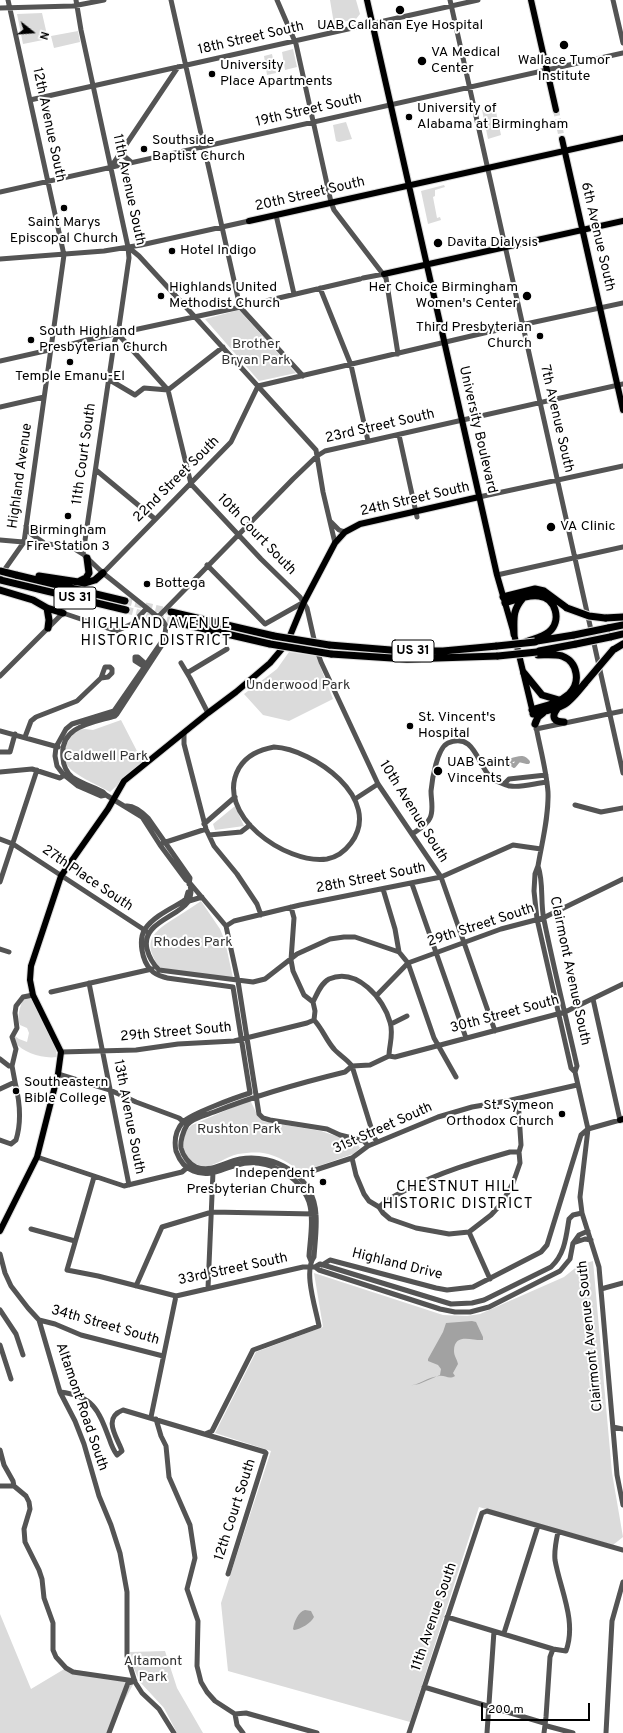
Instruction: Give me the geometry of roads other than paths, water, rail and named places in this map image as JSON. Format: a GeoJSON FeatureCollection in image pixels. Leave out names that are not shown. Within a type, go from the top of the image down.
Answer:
{"type":"FeatureCollection","features":[{"type":"Feature","properties":{"kind":"highway"},"geometry":{"type":"LineString","coordinates":[[78,582],[86,578],[89,573],[85,556]]}},
{"type":"Feature","properties":{"kind":"highway","name":"US 31"},"geometry":{"type":"LineString","coordinates":[[0,571],[16,575],[30,576],[125,601]]}},
{"type":"Feature","properties":{"kind":"highway"},"geometry":{"type":"LineString","coordinates":[[30,576],[85,583],[94,580],[103,574]]}},
{"type":"Feature","properties":{"kind":"highway","name":"US 31"},"geometry":{"type":"LineString","coordinates":[[0,580],[126,610]]}},
{"type":"Feature","properties":{"kind":"highway"},"geometry":{"type":"LineString","coordinates":[[0,590],[36,601],[47,608],[63,613]]}},
{"type":"Feature","properties":{"kind":"highway"},"geometry":{"type":"LineString","coordinates":[[504,600],[535,590],[544,591],[567,608],[589,616],[605,618],[623,617]]}},
{"type":"Feature","properties":{"kind":"highway"},"geometry":{"type":"LineString","coordinates":[[504,600],[523,598],[533,595],[546,598],[553,605],[555,610],[555,623],[551,630],[535,640]]}},
{"type":"Feature","properties":{"kind":"highway"},"geometry":{"type":"LineString","coordinates":[[514,634],[515,609],[523,598]]}},
{"type":"Feature","properties":{"kind":"highway"},"geometry":{"type":"LineString","coordinates":[[47,608],[49,620],[48,628]]}},
{"type":"Feature","properties":{"kind":"highway","name":"US 31"},"geometry":{"type":"LineString","coordinates":[[171,612],[274,636],[329,645],[403,651],[443,651],[497,646],[574,635],[623,625]]}},
{"type":"Feature","properties":{"kind":"highway","name":"US 31"},"geometry":{"type":"LineString","coordinates":[[175,622],[270,644],[331,654],[407,659],[482,657],[486,659],[538,654]]}},
{"type":"Feature","properties":{"kind":"highway"},"geometry":{"type":"LineString","coordinates":[[538,654],[623,634]]}},
{"type":"Feature","properties":{"kind":"highway"},"geometry":{"type":"LineString","coordinates":[[536,726],[538,717],[545,712],[569,702],[613,650],[623,644]]}},
{"type":"Feature","properties":{"kind":"highway"},"geometry":{"type":"LineString","coordinates":[[533,712],[552,704],[570,693],[574,687],[577,676],[575,668],[570,661],[561,656],[538,654]]}},
{"type":"Feature","properties":{"kind":"highway"},"geometry":{"type":"LineString","coordinates":[[524,673],[542,695],[549,699],[559,700]]}},
{"type":"Feature","properties":{"kind":"highway"},"geometry":{"type":"LineString","coordinates":[[557,708],[554,719],[557,722],[564,722]]}},
{"type":"Feature","properties":{"kind":"highway"},"geometry":{"type":"LineString","coordinates":[[533,712],[545,712]]}},
{"type":"Feature","properties":{"kind":"main road","name":"University Boulevard"},"geometry":{"type":"LineString","coordinates":[[367,0],[428,264],[497,575],[514,634],[533,712]]}},
{"type":"Feature","properties":{"kind":"main road"},"geometry":{"type":"LineString","coordinates":[[531,0],[556,110]]}},
{"type":"Feature","properties":{"kind":"main road","name":"20th Street South"},"geometry":{"type":"LineString","coordinates":[[250,221],[623,138]]}},
{"type":"Feature","properties":{"kind":"main road","name":"6th Avenue South"},"geometry":{"type":"LineString","coordinates":[[562,139],[600,308],[620,385],[623,410]]}},
{"type":"Feature","properties":{"kind":"main road"},"geometry":{"type":"LineString","coordinates":[[384,274],[623,221]]}},
{"type":"Feature","properties":{"kind":"main road","name":"24th Street South"},"geometry":{"type":"LineString","coordinates":[[335,544],[344,532],[360,524],[417,515],[479,497]]}},
{"type":"Feature","properties":{"kind":"main road"},"geometry":{"type":"LineString","coordinates":[[0,1231],[37,1157],[58,1074],[61,1052],[33,995],[30,980],[31,966],[61,876],[113,800],[124,781],[236,692],[270,663],[287,643],[304,602],[335,544]]}},
{"type":"Feature","properties":{"kind":"street","name":"12th Avenue South"},"geometry":{"type":"LineString","coordinates":[[8,0],[64,255]]}},
{"type":"Feature","properties":{"kind":"street"},"geometry":{"type":"LineString","coordinates":[[0,8],[104,0]]}},
{"type":"Feature","properties":{"kind":"street"},"geometry":{"type":"LineString","coordinates":[[171,0],[240,307],[303,376]]}},
{"type":"Feature","properties":{"kind":"street"},"geometry":{"type":"LineString","coordinates":[[277,0],[295,41],[331,202],[334,210],[386,278],[398,354]]}},
{"type":"Feature","properties":{"kind":"street","name":"7th Avenue South"},"geometry":{"type":"LineString","coordinates":[[450,0],[504,247],[623,773]]}},
{"type":"Feature","properties":{"kind":"street","name":"18th Street South"},"geometry":{"type":"LineString","coordinates":[[30,100],[478,0]]}},
{"type":"Feature","properties":{"kind":"street"},"geometry":{"type":"LineString","coordinates":[[613,0],[623,42]]}},
{"type":"Feature","properties":{"kind":"street","name":"11th Avenue South"},"geometry":{"type":"LineString","coordinates":[[76,3],[128,247],[129,258],[118,334]]}},
{"type":"Feature","properties":{"kind":"street","name":"19th Street South"},"geometry":{"type":"LineString","coordinates":[[0,192],[623,53]]}},
{"type":"Feature","properties":{"kind":"street"},"geometry":{"type":"LineString","coordinates":[[111,167],[178,67]]}},
{"type":"Feature","properties":{"kind":"street"},"geometry":{"type":"LineString","coordinates":[[124,149],[124,156],[131,162]]}},
{"type":"Feature","properties":{"kind":"street"},"geometry":{"type":"LineString","coordinates":[[276,215],[294,294]]}},
{"type":"Feature","properties":{"kind":"street","name":"20th Street South"},"geometry":{"type":"LineString","coordinates":[[0,259],[104,251],[250,221]]}},
{"type":"Feature","properties":{"kind":"street"},"geometry":{"type":"LineString","coordinates":[[128,247],[139,256],[196,317],[316,450],[323,492],[335,544]]}},
{"type":"Feature","properties":{"kind":"street","name":"Highland Avenue"},"geometry":{"type":"LineString","coordinates":[[63,748],[65,741],[72,731],[80,726],[115,716],[124,705],[165,637],[166,626],[158,617],[103,574],[85,556],[70,546],[24,542],[64,255]]}},
{"type":"Feature","properties":{"kind":"street"},"geometry":{"type":"LineString","coordinates":[[0,361],[87,340],[384,274]]}},
{"type":"Feature","properties":{"kind":"street"},"geometry":{"type":"LineString","coordinates":[[320,288],[351,365],[368,441]]}},
{"type":"Feature","properties":{"kind":"street"},"geometry":{"type":"LineString","coordinates":[[258,386],[623,303]]}},
{"type":"Feature","properties":{"kind":"street"},"geometry":{"type":"LineString","coordinates":[[118,334],[168,390],[190,484]]}},
{"type":"Feature","properties":{"kind":"street","name":"11th Court South"},"geometry":{"type":"LineString","coordinates":[[85,556],[108,379],[115,340],[118,334]]}},
{"type":"Feature","properties":{"kind":"street"},"geometry":{"type":"LineString","coordinates":[[108,379],[135,395],[144,388],[168,390],[223,347]]}},
{"type":"Feature","properties":{"kind":"street"},"geometry":{"type":"LineString","coordinates":[[150,388],[154,384],[155,376]]}},
{"type":"Feature","properties":{"kind":"street","name":"23rd Street South"},"geometry":{"type":"LineString","coordinates":[[158,617],[237,534],[317,456],[325,451],[620,385]]}},
{"type":"Feature","properties":{"kind":"street","name":"22nd Street South"},"geometry":{"type":"LineString","coordinates":[[103,574],[231,442],[258,386]]}},
{"type":"Feature","properties":{"kind":"street"},"geometry":{"type":"LineString","coordinates":[[0,407],[44,397]]}},
{"type":"Feature","properties":{"kind":"street"},"geometry":{"type":"LineString","coordinates":[[399,435],[417,515]]}},
{"type":"Feature","properties":{"kind":"street","name":"24th Street South"},"geometry":{"type":"LineString","coordinates":[[479,497],[623,466]]}},
{"type":"Feature","properties":{"kind":"street"},"geometry":{"type":"LineString","coordinates":[[96,470],[155,519]]}},
{"type":"Feature","properties":{"kind":"street","name":"10th Court South"},"geometry":{"type":"LineString","coordinates":[[190,484],[304,602]]}},
{"type":"Feature","properties":{"kind":"street"},"geometry":{"type":"LineString","coordinates":[[330,521],[339,530],[344,532]]}},
{"type":"Feature","properties":{"kind":"street"},"geometry":{"type":"LineString","coordinates":[[26,526],[36,538],[46,543]]}},
{"type":"Feature","properties":{"kind":"street"},"geometry":{"type":"LineString","coordinates":[[0,540],[24,542]]}},
{"type":"Feature","properties":{"kind":"street"},"geometry":{"type":"LineString","coordinates":[[0,576],[24,542]]}},
{"type":"Feature","properties":{"kind":"street"},"geometry":{"type":"LineString","coordinates":[[497,575],[623,547]]}},
{"type":"Feature","properties":{"kind":"street"},"geometry":{"type":"LineString","coordinates":[[207,565],[265,624],[304,602]]}},
{"type":"Feature","properties":{"kind":"street","name":"10th Avenue South"},"geometry":{"type":"LineString","coordinates":[[304,602],[307,608],[316,648],[324,668],[378,784],[441,878],[495,1030]]}},
{"type":"Feature","properties":{"kind":"street"},"geometry":{"type":"LineString","coordinates":[[0,676],[56,618],[63,613],[116,631],[132,624],[147,608]]}},
{"type":"Feature","properties":{"kind":"street"},"geometry":{"type":"LineString","coordinates":[[311,626],[317,624]]}},
{"type":"Feature","properties":{"kind":"street"},"geometry":{"type":"LineString","coordinates":[[187,673],[226,649]]}},
{"type":"Feature","properties":{"kind":"street"},"geometry":{"type":"LineString","coordinates":[[181,663],[208,713]]}},
{"type":"Feature","properties":{"kind":"street","name":"Highland Avenue"},"geometry":{"type":"LineString","coordinates":[[56,747],[66,729],[72,724],[114,711],[147,666]]}},
{"type":"Feature","properties":{"kind":"street"},"geometry":{"type":"LineString","coordinates":[[25,737],[32,721],[36,717],[77,701],[101,678]]}},
{"type":"Feature","properties":{"kind":"street"},"geometry":{"type":"LineString","coordinates":[[536,726],[623,710]]}},
{"type":"Feature","properties":{"kind":"street","name":"University Boulevard"},"geometry":{"type":"LineString","coordinates":[[533,712],[547,782],[547,807],[538,866]]}},
{"type":"Feature","properties":{"kind":"street"},"geometry":{"type":"LineString","coordinates":[[0,731],[63,748],[62,759],[66,774]]}},
{"type":"Feature","properties":{"kind":"street"},"geometry":{"type":"LineString","coordinates":[[184,733],[184,744],[205,826],[214,846],[238,874],[253,898],[260,915]]}},
{"type":"Feature","properties":{"kind":"street"},"geometry":{"type":"LineString","coordinates":[[0,752],[10,752],[15,734]]}},
{"type":"Feature","properties":{"kind":"street"},"geometry":{"type":"LineString","coordinates":[[412,834],[427,823],[431,817],[434,772],[442,749],[449,743],[459,741],[472,747],[491,777],[496,781],[510,786],[547,782]]}},
{"type":"Feature","properties":{"kind":"street"},"geometry":{"type":"LineString","coordinates":[[56,747],[55,756],[57,766],[78,786],[101,796],[106,795],[113,800],[142,812],[162,844],[189,877],[191,890],[189,901]]}},
{"type":"Feature","properties":{"kind":"street"},"geometry":{"type":"LineString","coordinates":[[274,747],[285,748],[315,761],[341,780],[355,799],[360,819],[356,836],[344,852],[329,859],[308,859],[285,852],[261,836],[250,825],[241,812],[235,797],[235,775],[243,761],[264,749],[274,747]]}},
{"type":"Feature","properties":{"kind":"street"},"geometry":{"type":"LineString","coordinates":[[0,772],[32,769],[60,778],[66,774]]}},
{"type":"Feature","properties":{"kind":"street"},"geometry":{"type":"LineString","coordinates":[[0,882],[2,870],[13,844],[37,770]]}},
{"type":"Feature","properties":{"kind":"street"},"geometry":{"type":"LineString","coordinates":[[504,783],[509,779],[546,775]]}},
{"type":"Feature","properties":{"kind":"street"},"geometry":{"type":"LineString","coordinates":[[355,799],[378,784]]}},
{"type":"Feature","properties":{"kind":"street"},"geometry":{"type":"LineString","coordinates":[[162,844],[205,826],[235,797]]}},
{"type":"Feature","properties":{"kind":"street"},"geometry":{"type":"LineString","coordinates":[[575,805],[602,812],[623,808]]}},
{"type":"Feature","properties":{"kind":"street"},"geometry":{"type":"LineString","coordinates":[[209,835],[241,832],[250,825]]}},
{"type":"Feature","properties":{"kind":"street","name":"27th Place South"},"geometry":{"type":"LineString","coordinates":[[0,839],[13,844],[146,932]]}},
{"type":"Feature","properties":{"kind":"street","name":"28th Street South"},"geometry":{"type":"LineString","coordinates":[[226,926],[234,921],[291,907],[441,878],[510,846],[517,845],[541,849]]}},
{"type":"Feature","properties":{"kind":"street","name":"Clairmont Avenue South"},"geometry":{"type":"LineString","coordinates":[[538,866],[541,875],[544,918],[577,1066],[575,1072],[577,1085],[588,1129],[580,1197],[582,1213],[599,1267],[617,1475],[623,1505]]}},
{"type":"Feature","properties":{"kind":"street","name":"Clairmont Avenue South"},"geometry":{"type":"LineString","coordinates":[[538,866],[534,874],[537,919],[571,1068],[575,1072]]}},
{"type":"Feature","properties":{"kind":"street","name":"29th Street South"},"geometry":{"type":"LineString","coordinates":[[377,995],[408,963],[501,929],[544,918],[623,879]]}},
{"type":"Feature","properties":{"kind":"street"},"geometry":{"type":"LineString","coordinates":[[189,882],[226,926],[238,982],[259,1114],[263,1118],[327,1129],[340,1135],[364,1141],[368,1146]]}},
{"type":"Feature","properties":{"kind":"street"},"geometry":{"type":"LineString","coordinates":[[189,882],[186,898],[150,922],[146,932],[142,952],[150,970],[157,975],[167,978],[233,987]]}},
{"type":"Feature","properties":{"kind":"street"},"geometry":{"type":"LineString","coordinates":[[412,884],[466,1038]]}},
{"type":"Feature","properties":{"kind":"street"},"geometry":{"type":"LineString","coordinates":[[383,889],[395,929],[399,952],[408,963],[434,1038],[456,1077]]}},
{"type":"Feature","properties":{"kind":"street"},"geometry":{"type":"LineString","coordinates":[[146,932],[189,901],[202,897]]}},
{"type":"Feature","properties":{"kind":"street"},"geometry":{"type":"LineString","coordinates":[[291,907],[294,918],[291,960],[293,971],[304,995],[313,1002],[315,1011],[314,1020],[325,1038],[352,1066],[374,1137],[377,1142]]}},
{"type":"Feature","properties":{"kind":"street"},"geometry":{"type":"LineString","coordinates":[[146,932],[146,942],[153,964],[163,972],[238,982],[253,982],[265,979],[298,954],[322,943],[344,936],[355,937],[399,952]]}},
{"type":"Feature","properties":{"kind":"street"},"geometry":{"type":"LineString","coordinates":[[0,949],[9,952]]}},
{"type":"Feature","properties":{"kind":"street"},"geometry":{"type":"LineString","coordinates":[[51,992],[150,970],[156,967]]}},
{"type":"Feature","properties":{"kind":"street"},"geometry":{"type":"LineString","coordinates":[[58,1074],[110,1090],[185,1123],[273,1090],[344,1072],[352,1066],[370,1065],[389,1056],[392,1036],[391,1024],[377,995],[362,984],[352,979],[343,977],[328,980],[321,987],[313,1002]]}},
{"type":"Feature","properties":{"kind":"street"},"geometry":{"type":"LineString","coordinates":[[233,987],[238,982]]}},
{"type":"Feature","properties":{"kind":"street","name":"13th Avenue South"},"geometry":{"type":"LineString","coordinates":[[89,983],[129,1185]]}},
{"type":"Feature","properties":{"kind":"street","name":"30th Street South"},"geometry":{"type":"LineString","coordinates":[[389,1056],[395,1057],[565,1012],[623,984]]}},
{"type":"Feature","properties":{"kind":"street"},"geometry":{"type":"LineString","coordinates":[[233,987],[240,1040],[250,1093]]}},
{"type":"Feature","properties":{"kind":"street"},"geometry":{"type":"LineString","coordinates":[[0,1140],[10,1144],[16,1140],[19,1130],[19,1097],[10,1066],[16,1049],[12,1037],[17,1028],[15,1013],[16,1006],[23,997],[33,995]]}},
{"type":"Feature","properties":{"kind":"street"},"geometry":{"type":"LineString","coordinates":[[588,1129],[622,1120],[593,999]]}},
{"type":"Feature","properties":{"kind":"street"},"geometry":{"type":"LineString","coordinates":[[391,1024],[407,1016]]}},
{"type":"Feature","properties":{"kind":"street","name":"29th Street South"},"geometry":{"type":"LineString","coordinates":[[61,1052],[102,1052],[240,1040],[314,1020]]}},
{"type":"Feature","properties":{"kind":"street"},"geometry":{"type":"LineString","coordinates":[[0,1059],[10,1066]]}},
{"type":"Feature","properties":{"kind":"street"},"geometry":{"type":"LineString","coordinates":[[0,1089],[15,1082]]}},
{"type":"Feature","properties":{"kind":"street","name":"31st Street South"},"geometry":{"type":"LineString","coordinates":[[296,1177],[352,1158],[368,1146],[438,1116],[472,1107],[518,1099],[577,1085]]}},
{"type":"Feature","properties":{"kind":"street"},"geometry":{"type":"LineString","coordinates":[[256,1096],[250,1093],[195,1115],[185,1123],[176,1136],[175,1144],[177,1152],[187,1168],[194,1172],[213,1171],[226,1163],[258,1158],[279,1164],[296,1177],[308,1189],[313,1214],[309,1256],[312,1265],[319,1270],[440,1309],[455,1312],[470,1312],[489,1307],[560,1271],[570,1259],[574,1243],[579,1236],[588,1231]]}},
{"type":"Feature","properties":{"kind":"street"},"geometry":{"type":"LineString","coordinates":[[352,1158],[356,1175],[364,1194],[374,1205],[379,1207],[383,1214],[390,1219],[416,1228],[449,1234],[469,1232],[491,1215],[508,1194],[520,1163],[519,1152],[521,1145],[518,1125],[518,1099]]}},
{"type":"Feature","properties":{"kind":"street"},"geometry":{"type":"LineString","coordinates":[[185,1123],[181,1139],[181,1148],[186,1158],[191,1164],[213,1171]]}},
{"type":"Feature","properties":{"kind":"street","name":"Highland Drive"},"geometry":{"type":"LineString","coordinates":[[322,1265],[330,1260],[447,1290],[473,1287],[490,1279],[541,1252],[547,1245],[581,1135],[588,1129]]}},
{"type":"Feature","properties":{"kind":"street"},"geometry":{"type":"LineString","coordinates":[[379,1207],[384,1201],[397,1194],[447,1171],[510,1152],[519,1152]]}},
{"type":"Feature","properties":{"kind":"street"},"geometry":{"type":"LineString","coordinates":[[37,1157],[124,1186],[182,1172],[191,1164]]}},
{"type":"Feature","properties":{"kind":"street"},"geometry":{"type":"LineString","coordinates":[[208,1288],[213,1171]]}},
{"type":"Feature","properties":{"kind":"street"},"geometry":{"type":"LineString","coordinates":[[31,1229],[76,1241],[94,1177]]}},
{"type":"Feature","properties":{"kind":"street"},"geometry":{"type":"LineString","coordinates":[[136,1286],[162,1227],[212,1212],[313,1214]]}},
{"type":"Feature","properties":{"kind":"street"},"geometry":{"type":"LineString","coordinates":[[312,1265],[322,1265],[451,1304],[472,1303],[484,1300],[551,1267],[562,1254],[569,1219],[573,1215],[582,1213]]}},
{"type":"Feature","properties":{"kind":"street"},"geometry":{"type":"LineString","coordinates":[[469,1232],[490,1279]]}},
{"type":"Feature","properties":{"kind":"street"},"geometry":{"type":"LineString","coordinates":[[574,1243],[585,1239],[591,1240]]}},
{"type":"Feature","properties":{"kind":"street","name":"33rd Street South"},"geometry":{"type":"LineString","coordinates":[[76,1241],[67,1270],[98,1276],[176,1296],[312,1265]]}},
{"type":"Feature","properties":{"kind":"street","name":"Altamont Road South"},"geometry":{"type":"LineString","coordinates":[[0,1254],[5,1273],[12,1286],[39,1320],[60,1392],[75,1421],[84,1444],[99,1496],[120,1552],[127,1592],[128,1656],[135,1681],[142,1693],[159,1709],[174,1733]]}},
{"type":"Feature","properties":{"kind":"street"},"geometry":{"type":"LineString","coordinates":[[60,1392],[75,1394],[94,1406],[100,1414],[117,1455],[122,1451],[112,1424],[112,1418],[116,1413],[122,1410],[205,1434],[212,1431],[253,1350],[319,1326],[309,1272],[312,1265]]}},
{"type":"Feature","properties":{"kind":"street"},"geometry":{"type":"LineString","coordinates":[[601,1288],[623,1283]]}},
{"type":"Feature","properties":{"kind":"street"},"geometry":{"type":"LineString","coordinates":[[176,1296],[163,1356],[153,1418],[166,1446],[169,1477],[190,1525],[195,1558],[187,1589],[198,1621],[197,1666],[201,1682],[215,1701],[235,1714],[238,1725],[243,1733]]}},
{"type":"Feature","properties":{"kind":"street"},"geometry":{"type":"LineString","coordinates":[[0,1310],[16,1334],[23,1355]]}},
{"type":"Feature","properties":{"kind":"street","name":"34th Street South"},"geometry":{"type":"LineString","coordinates":[[39,1320],[81,1335],[163,1356]]}},
{"type":"Feature","properties":{"kind":"street"},"geometry":{"type":"LineString","coordinates":[[0,1345],[11,1379]]}},
{"type":"Feature","properties":{"kind":"street"},"geometry":{"type":"LineString","coordinates":[[613,1428],[623,1429]]}},
{"type":"Feature","properties":{"kind":"street","name":"12th Court South"},"geometry":{"type":"LineString","coordinates":[[205,1434],[266,1453],[228,1574]]}},
{"type":"Feature","properties":{"kind":"street"},"geometry":{"type":"LineString","coordinates":[[0,1450],[4,1465],[13,1480],[14,1486]]}},
{"type":"Feature","properties":{"kind":"street"},"geometry":{"type":"LineString","coordinates":[[0,1486],[14,1486],[26,1496],[29,1502],[30,1509],[24,1529],[25,1542],[39,1570],[44,1598],[53,1623],[53,1650],[56,1657],[66,1668],[73,1672],[135,1681]]}},
{"type":"Feature","properties":{"kind":"street","name":"11th Avenue South"},"geometry":{"type":"LineString","coordinates":[[409,1733],[482,1513],[487,1512],[538,1526]]}},
{"type":"Feature","properties":{"kind":"street"},"geometry":{"type":"LineString","coordinates":[[504,1633],[538,1526],[623,1550]]}},
{"type":"Feature","properties":{"kind":"street"},"geometry":{"type":"LineString","coordinates":[[448,1617],[553,1649],[566,1651],[569,1630],[567,1610],[555,1559],[555,1547],[558,1532]]}},
{"type":"Feature","properties":{"kind":"street"},"geometry":{"type":"LineString","coordinates":[[606,1733],[612,1621],[623,1582]]}},
{"type":"Feature","properties":{"kind":"street"},"geometry":{"type":"LineString","coordinates":[[487,1733],[490,1708],[488,1705],[494,1631]]}},
{"type":"Feature","properties":{"kind":"street"},"geometry":{"type":"LineString","coordinates":[[544,1733],[550,1657],[553,1649]]}},
{"type":"Feature","properties":{"kind":"street"},"geometry":{"type":"LineString","coordinates":[[109,1733],[128,1683],[135,1681]]}},
{"type":"Feature","properties":{"kind":"street"},"geometry":{"type":"LineString","coordinates":[[424,1687],[573,1733]]}},
{"type":"Feature","properties":{"kind":"street"},"geometry":{"type":"LineString","coordinates":[[235,1714],[246,1712],[317,1733]]}},
{"type":"Feature","properties":{"kind":"waterway"},"geometry":{"type":"LineString","coordinates":[[527,762],[519,760],[514,766],[510,763],[512,760],[520,758],[528,762]]}},
{"type":"Feature","properties":{"kind":"tunnel"},"geometry":{"type":"LineString","coordinates":[[556,110],[562,139]]}},
{"type":"Feature","properties":{"kind":"tunnel"},"geometry":{"type":"LineString","coordinates":[[125,601],[171,612]]}},
{"type":"Feature","properties":{"kind":"tunnel"},"geometry":{"type":"LineString","coordinates":[[126,610],[175,622]]}},
{"type":"Feature","properties":{"kind":"place","name":"UAB Callahan Eye Hospital"},"geometry":{"type":"Point","coordinates":[400,10]}},
{"type":"Feature","properties":{"kind":"place","name":"Wallace Tumor Institute"},"geometry":{"type":"Point","coordinates":[564,45]}},
{"type":"Feature","properties":{"kind":"place","name":"VA Medical Center"},"geometry":{"type":"Point","coordinates":[422,61]}},
{"type":"Feature","properties":{"kind":"place","name":"University Place Apartments"},"geometry":{"type":"Point","coordinates":[212,74]}},
{"type":"Feature","properties":{"kind":"place","name":"University of Alabama at Birmingham"},"geometry":{"type":"Point","coordinates":[409,117]}},
{"type":"Feature","properties":{"kind":"place","name":"Southside Baptist Church"},"geometry":{"type":"Point","coordinates":[144,149]}},
{"type":"Feature","properties":{"kind":"place","name":"Saint Marys Episcopal Church"},"geometry":{"type":"Point","coordinates":[64,208]}},
{"type":"Feature","properties":{"kind":"place","name":"Davita Dialysis"},"geometry":{"type":"Point","coordinates":[438,243]}},
{"type":"Feature","properties":{"kind":"place","name":"Hotel Indigo"},"geometry":{"type":"Point","coordinates":[172,251]}},
{"type":"Feature","properties":{"kind":"place","name":"Highlands United Methodist Church"},"geometry":{"type":"Point","coordinates":[161,296]}},
{"type":"Feature","properties":{"kind":"place","name":"Her Choice Birmingham Women's Center"},"geometry":{"type":"Point","coordinates":[527,296]}},
{"type":"Feature","properties":{"kind":"place","name":"Third Presbyterian Church"},"geometry":{"type":"Point","coordinates":[540,336]}},
{"type":"Feature","properties":{"kind":"place","name":"South Highland Presbyterian Church"},"geometry":{"type":"Point","coordinates":[31,340]}},
{"type":"Feature","properties":{"kind":"place","name":"Temple Emanu-El"},"geometry":{"type":"Point","coordinates":[70,362]}},
{"type":"Feature","properties":{"kind":"place","name":"Birmingham Fire Station 3"},"geometry":{"type":"Point","coordinates":[68,516]}},
{"type":"Feature","properties":{"kind":"place","name":"VA Clinic"},"geometry":{"type":"Point","coordinates":[551,527]}},
{"type":"Feature","properties":{"kind":"place","name":"Bottega"},"geometry":{"type":"Point","coordinates":[147,584]}},
{"type":"Feature","properties":{"kind":"place","name":"St. Vincent's Hospital"},"geometry":{"type":"Point","coordinates":[410,726]}},
{"type":"Feature","properties":{"kind":"place","name":"UAB Saint Vincents"},"geometry":{"type":"Point","coordinates":[438,771]}},
{"type":"Feature","properties":{"kind":"place","name":"Southeastern Bible College"},"geometry":{"type":"Point","coordinates":[16,1091]}},
{"type":"Feature","properties":{"kind":"place","name":"St. Symeon Orthodox Church"},"geometry":{"type":"Point","coordinates":[562,1114]}},
{"type":"Feature","properties":{"kind":"place","name":"Independent Presbyterian Church"},"geometry":{"type":"Point","coordinates":[323,1182]}},
{"type":"Feature","properties":{"kind":"district","name":"HIGHLAND AVENUE HISTORIC DISTRICT"},"geometry":{"type":"Point","coordinates":[156,634]}},
{"type":"Feature","properties":{"kind":"district","name":"CHESTNUT HILL HISTORIC DISTRICT"},"geometry":{"type":"Point","coordinates":[458,1196]}},
{"type":"Feature","properties":{"kind":"park label","name":"Brother Bryan Park"},"geometry":{"type":"Point","coordinates":[256,354]}},
{"type":"Feature","properties":{"kind":"park label","name":"Underwood Park"},"geometry":{"type":"Point","coordinates":[298,686]}},
{"type":"Feature","properties":{"kind":"park label","name":"Caldwell Park"},"geometry":{"type":"Point","coordinates":[106,757]}},
{"type":"Feature","properties":{"kind":"park label","name":"Rhodes Park"},"geometry":{"type":"Point","coordinates":[193,943]}},
{"type":"Feature","properties":{"kind":"park label","name":"Rushton Park"},"geometry":{"type":"Point","coordinates":[239,1130]}},
{"type":"Feature","properties":{"kind":"park label","name":"Altamont Park"},"geometry":{"type":"Point","coordinates":[153,1670]}}]}
